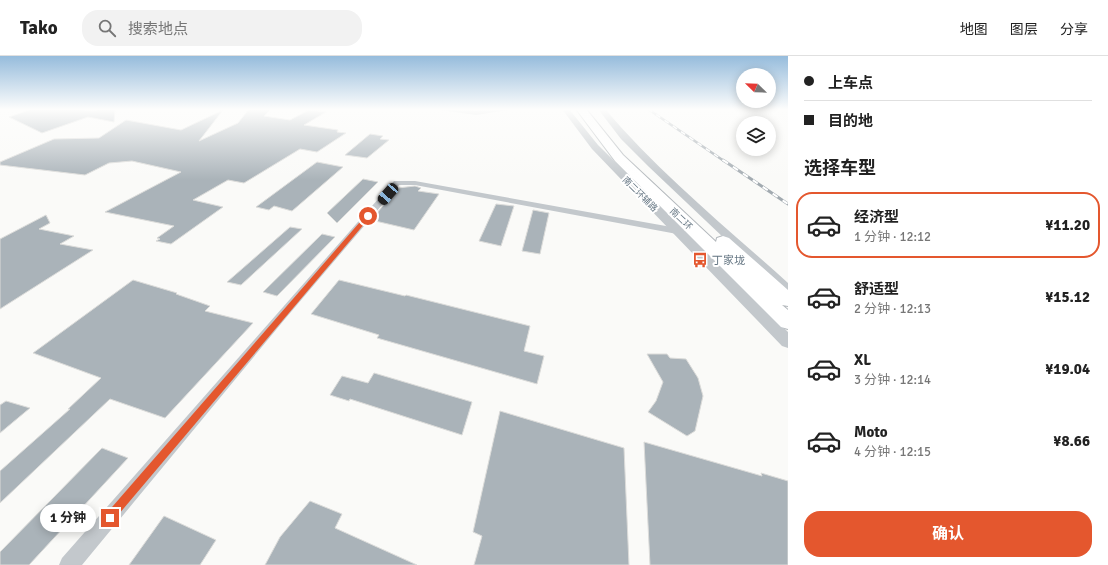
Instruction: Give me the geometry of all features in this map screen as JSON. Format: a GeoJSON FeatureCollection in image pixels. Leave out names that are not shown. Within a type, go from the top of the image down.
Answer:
{"type":"FeatureCollection","features":[{"type":"Feature","properties":{"kind":"highway"},"geometry":{"type":"LineString","coordinates":[[592,133],[619,158]]}},
{"type":"Feature","properties":{"kind":"highway","name":"南二环"},"geometry":{"type":"LineString","coordinates":[[599,133],[619,158],[788,322]]}},
{"type":"Feature","properties":{"kind":"highway","name":"南二环"},"geometry":{"type":"LineString","coordinates":[[613,133],[643,166],[788,300]]}},
{"type":"Feature","properties":{"kind":"street","name":"南二环辅路"},"geometry":{"type":"LineString","coordinates":[[584,133],[595,147],[677,232],[788,342]]}},
{"type":"Feature","properties":{"kind":"street"},"geometry":{"type":"LineString","coordinates":[[621,133],[651,164],[788,292]]}},
{"type":"Feature","properties":{"kind":"street"},"geometry":{"type":"LineString","coordinates":[[69,565],[276,322],[397,183],[415,183],[677,232]]}},
{"type":"Feature","properties":{"kind":"building"},"geometry":{"type":"Polygon","coordinates":[[[107,133],[205,133],[199,141],[217,133],[346,133],[317,152],[300,149],[244,183],[228,180],[193,200],[223,207],[171,244],[156,241],[160,239],[157,238],[174,226],[105,212],[181,172],[132,161],[109,163],[85,175],[0,165],[0,162],[54,139],[99,138],[107,133]]]}},
{"type":"Feature","properties":{"kind":"building"},"geometry":{"type":"Polygon","coordinates":[[[370,134],[383,136],[380,139],[389,140],[367,158],[345,155],[370,134]]]}},
{"type":"Feature","properties":{"kind":"building"},"geometry":{"type":"Polygon","coordinates":[[[317,162],[343,167],[292,211],[274,206],[269,210],[256,207],[317,162]]]}},
{"type":"Feature","properties":{"kind":"building"},"geometry":{"type":"Polygon","coordinates":[[[363,179],[378,182],[337,223],[327,213],[363,179]]]}},
{"type":"Feature","properties":{"kind":"building"},"geometry":{"type":"Polygon","coordinates":[[[415,186],[421,188],[418,191],[439,194],[414,230],[371,220],[398,188],[415,186]]]}},
{"type":"Feature","properties":{"kind":"building"},"geometry":{"type":"Polygon","coordinates":[[[496,204],[514,206],[501,246],[479,241],[496,204]]]}},
{"type":"Feature","properties":{"kind":"building"},"geometry":{"type":"Polygon","coordinates":[[[533,210],[549,213],[540,254],[522,251],[533,210]]]}},
{"type":"Feature","properties":{"kind":"building"},"geometry":{"type":"Polygon","coordinates":[[[46,215],[50,223],[39,229],[74,236],[60,244],[93,250],[0,309],[0,239],[46,215]]]}},
{"type":"Feature","properties":{"kind":"building"},"geometry":{"type":"Polygon","coordinates":[[[290,227],[302,229],[241,285],[227,282],[290,227]]]}},
{"type":"Feature","properties":{"kind":"building"},"geometry":{"type":"Polygon","coordinates":[[[322,234],[335,237],[277,296],[263,292],[322,234]]]}},
{"type":"Feature","properties":{"kind":"building"},"geometry":{"type":"Polygon","coordinates":[[[133,280],[177,293],[176,294],[210,306],[205,311],[253,323],[165,418],[110,399],[0,503],[0,471],[70,409],[68,409],[101,378],[33,353],[133,280]]]}},
{"type":"Feature","properties":{"kind":"building"},"geometry":{"type":"Polygon","coordinates":[[[339,280],[530,326],[524,351],[544,356],[537,384],[377,338],[379,335],[311,314],[339,280]]]}},
{"type":"Feature","properties":{"kind":"building"},"geometry":{"type":"Polygon","coordinates":[[[647,354],[667,354],[670,358],[686,359],[698,378],[703,396],[695,431],[687,436],[648,412],[656,401],[663,382],[647,354]]]}},
{"type":"Feature","properties":{"kind":"building"},"geometry":{"type":"Polygon","coordinates":[[[374,373],[472,402],[462,435],[350,399],[349,401],[330,395],[342,376],[368,383],[374,373]]]}},
{"type":"Feature","properties":{"kind":"building"},"geometry":{"type":"Polygon","coordinates":[[[6,401],[30,408],[0,433],[0,405],[6,401]]]}},
{"type":"Feature","properties":{"kind":"building"},"geometry":{"type":"Polygon","coordinates":[[[500,411],[624,448],[629,565],[474,565],[482,536],[473,532],[500,411]]]}},
{"type":"Feature","properties":{"kind":"building"},"geometry":{"type":"Polygon","coordinates":[[[644,442],[762,476],[761,473],[788,481],[788,565],[650,565],[644,442]]]}},
{"type":"Feature","properties":{"kind":"building"},"geometry":{"type":"Polygon","coordinates":[[[102,448],[128,458],[29,565],[0,565],[0,552],[102,448]]]}},
{"type":"Feature","properties":{"kind":"building"},"geometry":{"type":"Polygon","coordinates":[[[310,501],[342,514],[335,528],[417,565],[265,565],[280,537],[310,501]]]}},
{"type":"Feature","properties":{"kind":"building"},"geometry":{"type":"Polygon","coordinates":[[[164,516],[216,540],[200,565],[129,565],[164,516]]]}},
{"type":"Feature","properties":{"kind":"railway"},"geometry":{"type":"LineString","coordinates":[[683,133],[724,161]]}},
{"type":"Feature","properties":{"kind":"railway"},"geometry":{"type":"LineString","coordinates":[[723,160],[788,204]]}},
{"type":"Feature","properties":{"kind":"place","name":"丁家垅"},"geometry":{"type":"Point","coordinates":[700,260]}},
{"type":"Feature","properties":{"kind":"route"},"geometry":{"type":"LineString","coordinates":[[110,518],[368,216]]}}]}
